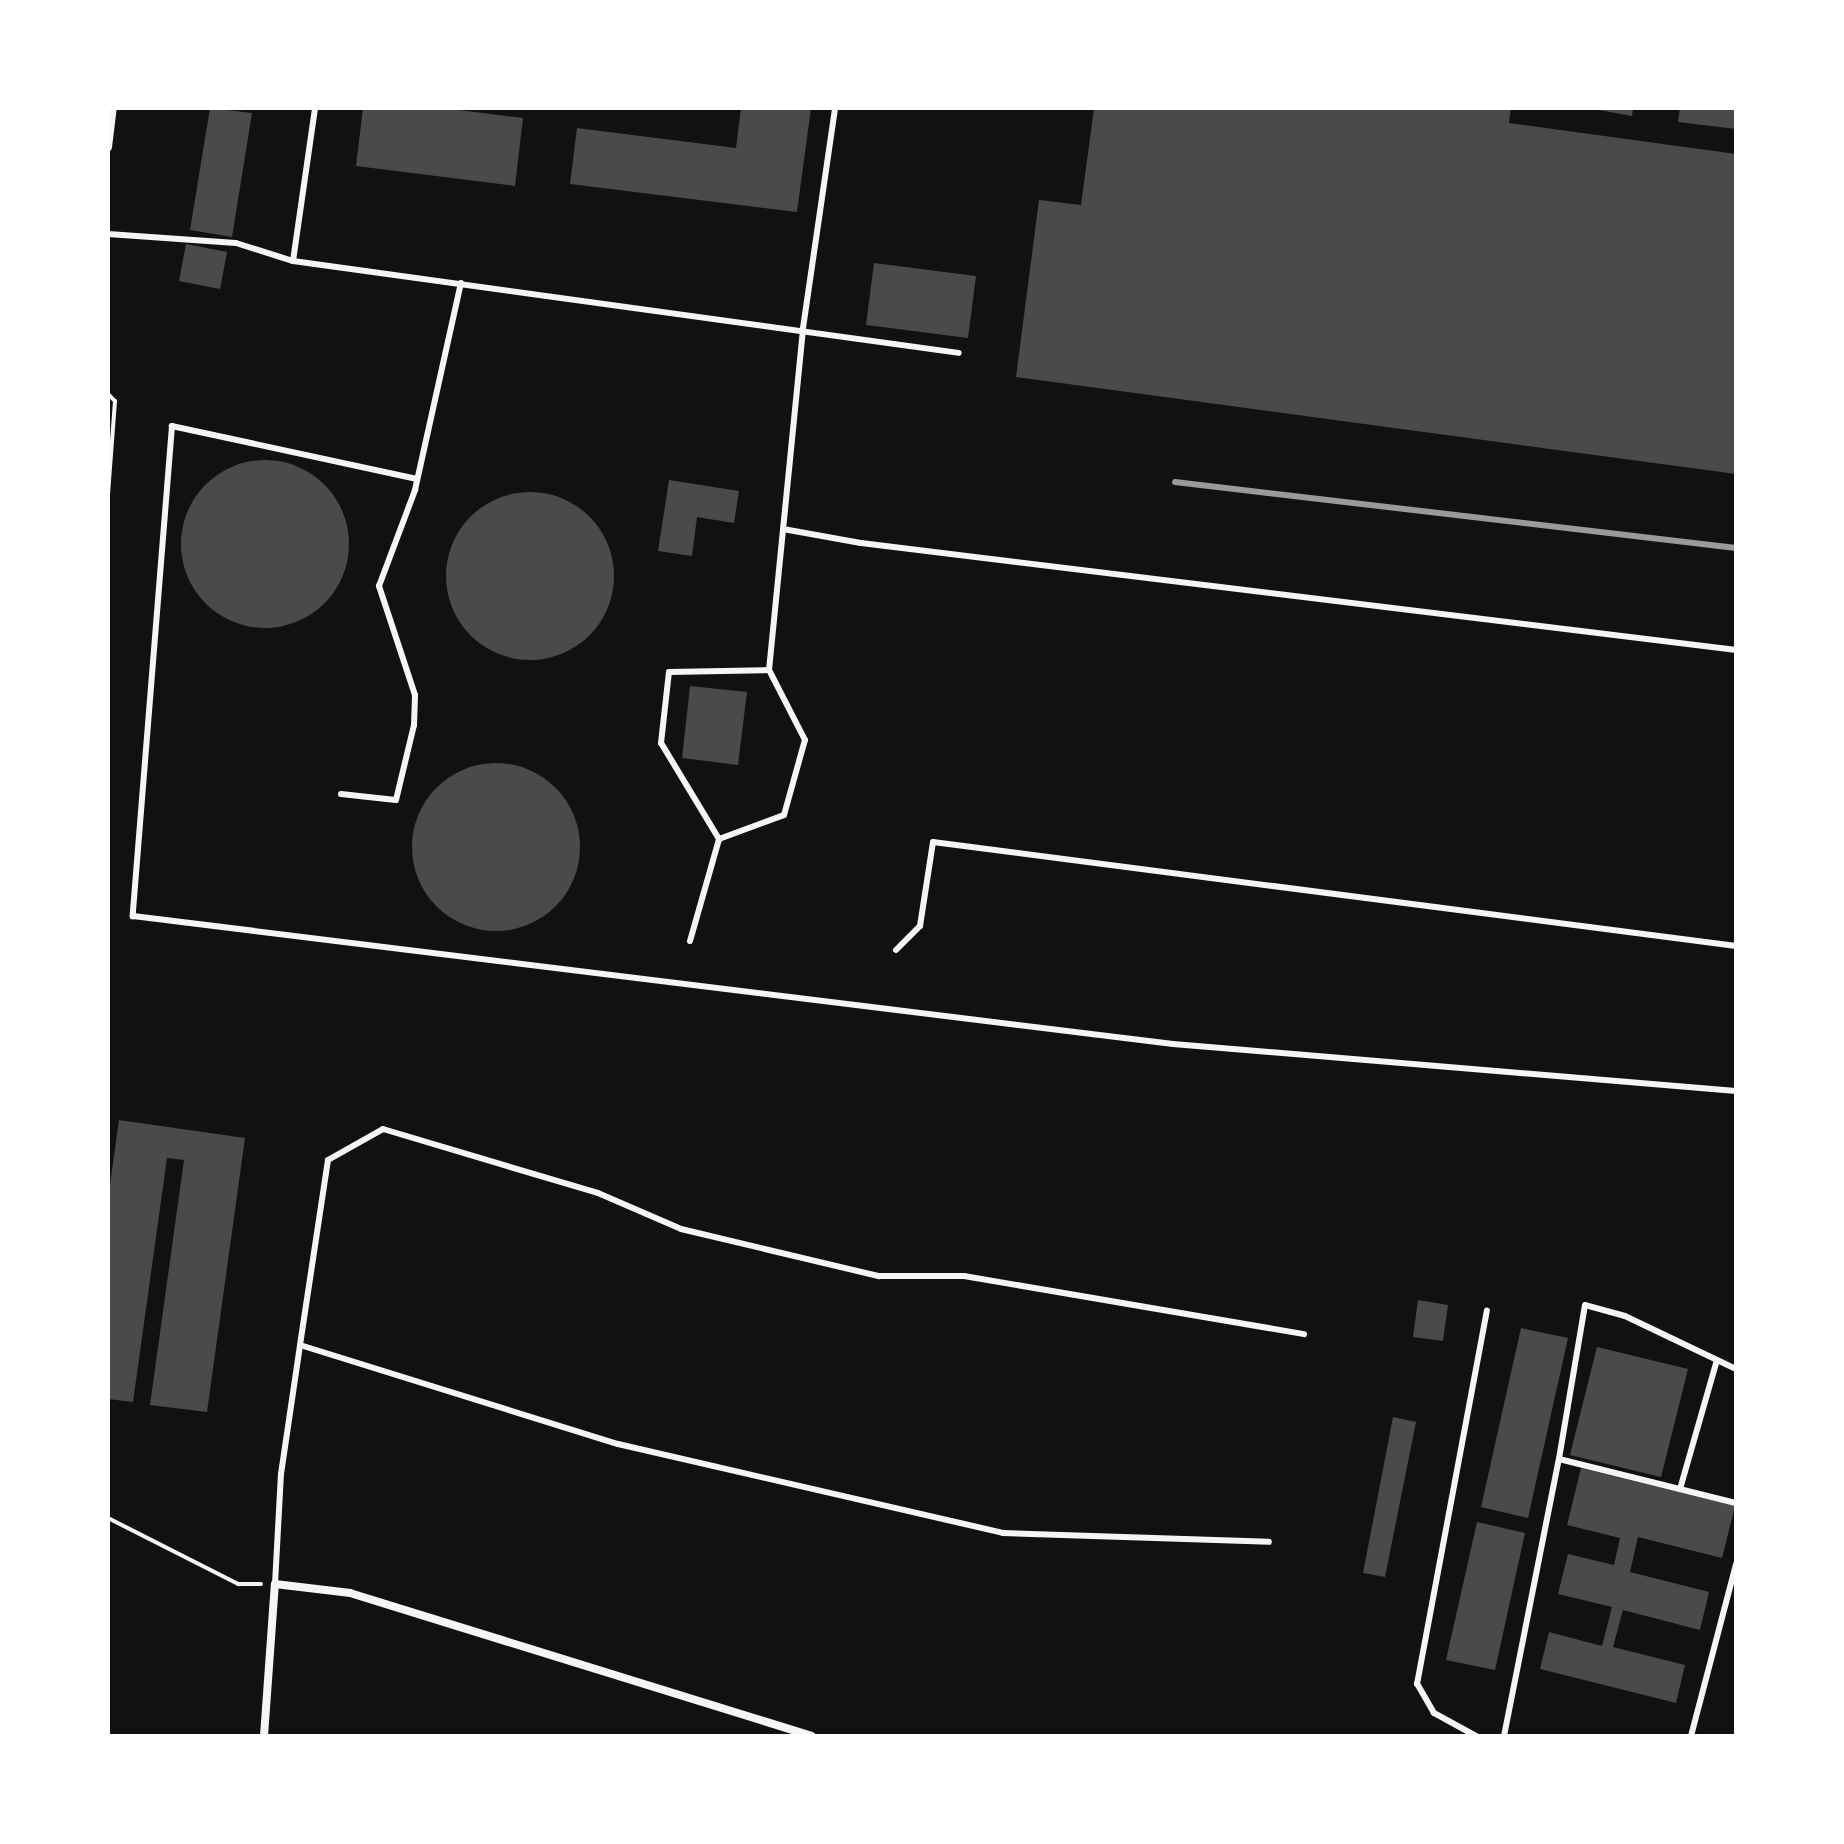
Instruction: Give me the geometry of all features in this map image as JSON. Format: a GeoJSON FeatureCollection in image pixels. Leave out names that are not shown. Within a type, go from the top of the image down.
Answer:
{"type":"FeatureCollection","features":[{"type":"Feature","properties":{"kind":"street"},"geometry":{"type":"LineString","coordinates":[[108,147],[113,108]]}},
{"type":"Feature","properties":{"kind":"street"},"geometry":{"type":"LineString","coordinates":[[264,1736],[275,1584],[365,1597],[811,1736]]}},
{"type":"Feature","properties":{"kind":"lane"},"geometry":{"type":"LineString","coordinates":[[293,261],[315,108]]}},
{"type":"Feature","properties":{"kind":"lane"},"geometry":{"type":"LineString","coordinates":[[719,839],[784,815],[805,740],[769,670],[803,328],[835,108]]}},
{"type":"Feature","properties":{"kind":"lane"},"geometry":{"type":"LineString","coordinates":[[108,234],[236,243],[293,261],[803,328],[959,353]]}},
{"type":"Feature","properties":{"kind":"lane"},"geometry":{"type":"LineString","coordinates":[[341,794],[396,800],[411,740],[415,695],[379,586],[417,479],[461,283]]}},
{"type":"Feature","properties":{"kind":"lane"},"geometry":{"type":"LineString","coordinates":[[417,479],[172,426],[133,916],[1173,1044],[1736,1091]]}},
{"type":"Feature","properties":{"kind":"lane"},"geometry":{"type":"LineString","coordinates":[[783,529],[892,547],[1736,650]]}},
{"type":"Feature","properties":{"kind":"lane"},"geometry":{"type":"LineString","coordinates":[[690,941],[719,839],[661,743],[669,672],[769,670]]}},
{"type":"Feature","properties":{"kind":"lane"},"geometry":{"type":"LineString","coordinates":[[896,950],[920,926],[933,842],[1736,946]]}},
{"type":"Feature","properties":{"kind":"lane"},"geometry":{"type":"LineString","coordinates":[[275,1584],[281,1474],[328,1160],[383,1129],[598,1193],[681,1229],[879,1276],[964,1276],[1304,1334]]}},
{"type":"Feature","properties":{"kind":"lane"},"geometry":{"type":"LineString","coordinates":[[1504,1736],[1559,1459],[1585,1305],[1625,1316],[1736,1369]]}},
{"type":"Feature","properties":{"kind":"lane"},"geometry":{"type":"LineString","coordinates":[[1476,1736],[1434,1713],[1417,1684],[1487,1311]]}},
{"type":"Feature","properties":{"kind":"lane"},"geometry":{"type":"LineString","coordinates":[[300,1345],[618,1444],[1003,1533],[1269,1542]]}},
{"type":"Feature","properties":{"kind":"lane"},"geometry":{"type":"LineString","coordinates":[[1680,1489],[1717,1360]]}},
{"type":"Feature","properties":{"kind":"lane"},"geometry":{"type":"LineString","coordinates":[[1559,1459],[1736,1503]]}},
{"type":"Feature","properties":{"kind":"lane"},"geometry":{"type":"LineString","coordinates":[[1691,1736],[1736,1564]]}},
{"type":"Feature","properties":{"kind":"path"},"geometry":{"type":"LineString","coordinates":[[108,394],[115,401],[108,494]]}},
{"type":"Feature","properties":{"kind":"path"},"geometry":{"type":"LineString","coordinates":[[108,1518],[238,1584],[275,1584]]}},
{"type":"Feature","properties":{"kind":"building"},"geometry":{"type":"Polygon","coordinates":[[[210,108],[252,113],[232,237],[190,230],[210,108]]]}},
{"type":"Feature","properties":{"kind":"building"},"geometry":{"type":"Polygon","coordinates":[[[363,108],[443,108],[523,118],[515,186],[356,166],[363,108]]]}},
{"type":"Feature","properties":{"kind":"building"},"geometry":{"type":"Polygon","coordinates":[[[741,108],[811,108],[797,212],[570,184],[577,128],[736,148],[741,108]]]}},
{"type":"Feature","properties":{"kind":"building"},"geometry":{"type":"Polygon","coordinates":[[[1094,108],[1511,108],[1509,123],[1736,154],[1736,474],[1016,377],[1039,200],[1081,205],[1094,108]]]}},
{"type":"Feature","properties":{"kind":"building"},"geometry":{"type":"Polygon","coordinates":[[[1588,108],[1633,108],[1632,116],[1588,108]]]}},
{"type":"Feature","properties":{"kind":"building"},"geometry":{"type":"Polygon","coordinates":[[[1680,108],[1736,108],[1736,129],[1678,122],[1680,108]]]}},
{"type":"Feature","properties":{"kind":"building"},"geometry":{"type":"Polygon","coordinates":[[[186,244],[227,252],[220,289],[179,281],[186,244]]]}},
{"type":"Feature","properties":{"kind":"building"},"geometry":{"type":"Polygon","coordinates":[[[874,263],[976,276],[968,338],[866,325],[874,263]]]}},
{"type":"Feature","properties":{"kind":"building"},"geometry":{"type":"Polygon","coordinates":[[[265,460],[297,466],[324,485],[343,512],[349,544],[343,576],[324,603],[297,622],[265,628],[233,622],[206,603],[187,576],[181,544],[187,512],[206,485],[233,466],[265,460]]]}},
{"type":"Feature","properties":{"kind":"building"},"geometry":{"type":"Polygon","coordinates":[[[669,480],[739,491],[734,523],[697,517],[692,556],[658,551],[669,480]]]}},
{"type":"Feature","properties":{"kind":"building"},"geometry":{"type":"Polygon","coordinates":[[[530,492],[562,498],[589,517],[608,544],[614,576],[608,608],[589,635],[562,654],[530,660],[498,654],[471,635],[452,608],[446,576],[452,544],[471,517],[498,498],[530,492]]]}},
{"type":"Feature","properties":{"kind":"building"},"geometry":{"type":"Polygon","coordinates":[[[690,686],[747,692],[738,765],[682,758],[690,686]]]}},
{"type":"Feature","properties":{"kind":"building"},"geometry":{"type":"Polygon","coordinates":[[[496,763],[528,769],[555,788],[574,815],[580,847],[574,879],[555,906],[528,925],[496,931],[464,925],[437,906],[418,879],[412,847],[418,815],[437,788],[464,769],[496,763]]]}},
{"type":"Feature","properties":{"kind":"building"},"geometry":{"type":"Polygon","coordinates":[[[119,1120],[245,1138],[207,1412],[150,1405],[184,1160],[167,1158],[133,1402],[108,1399],[108,1199],[119,1120]]]}},
{"type":"Feature","properties":{"kind":"building"},"geometry":{"type":"Polygon","coordinates":[[[1418,1300],[1448,1305],[1443,1341],[1413,1337],[1418,1300]]]}},
{"type":"Feature","properties":{"kind":"building"},"geometry":{"type":"Polygon","coordinates":[[[1521,1328],[1568,1338],[1528,1518],[1481,1507],[1521,1328]]]}},
{"type":"Feature","properties":{"kind":"building"},"geometry":{"type":"Polygon","coordinates":[[[1597,1347],[1688,1369],[1661,1477],[1570,1455],[1597,1347]]]}},
{"type":"Feature","properties":{"kind":"building"},"geometry":{"type":"Polygon","coordinates":[[[1393,1417],[1416,1422],[1385,1577],[1363,1573],[1393,1417]]]}},
{"type":"Feature","properties":{"kind":"building"},"geometry":{"type":"Polygon","coordinates":[[[1581,1468],[1735,1506],[1722,1558],[1638,1537],[1630,1572],[1709,1592],[1700,1630],[1623,1610],[1613,1647],[1685,1665],[1676,1703],[1540,1669],[1549,1632],[1602,1646],[1612,1607],[1558,1594],[1568,1554],[1614,1565],[1620,1538],[1567,1525],[1581,1468]]]}},
{"type":"Feature","properties":{"kind":"building"},"geometry":{"type":"Polygon","coordinates":[[[1477,1522],[1525,1533],[1495,1670],[1446,1660],[1477,1522]]]}},
{"type":"Feature","properties":{"kind":"railway"},"geometry":{"type":"LineString","coordinates":[[1175,482],[1736,548]]}}]}
